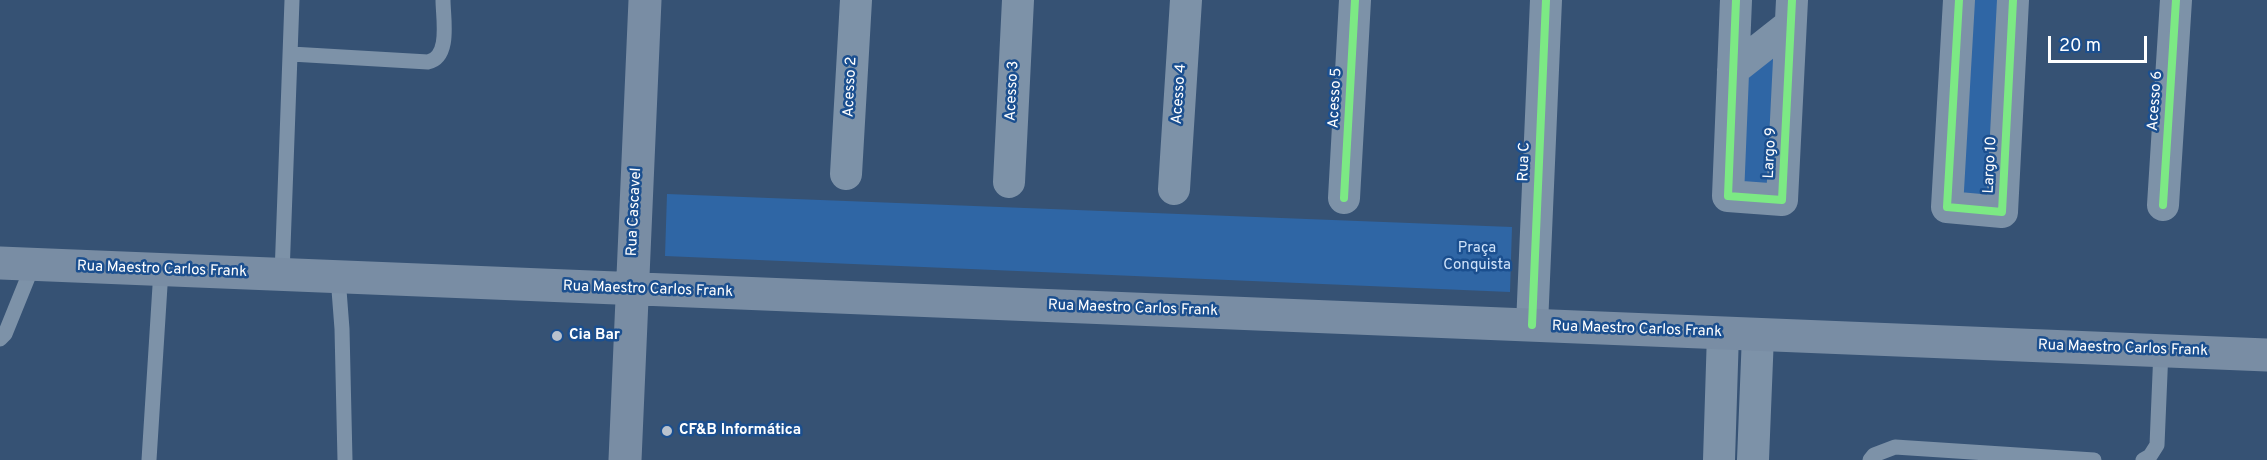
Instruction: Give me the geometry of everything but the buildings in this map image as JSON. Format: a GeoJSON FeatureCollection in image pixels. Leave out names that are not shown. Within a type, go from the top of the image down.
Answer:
{"type":"FeatureCollection","features":[{"type":"Feature","properties":{"kind":"main road","name":"Rua Cascavel"},"geometry":{"type":"LineString","coordinates":[[625,460],[645,0]]}},
{"type":"Feature","properties":{"kind":"main road","name":"Rua Maestro Carlos Frank"},"geometry":{"type":"LineString","coordinates":[[0,263],[2267,355]]}},
{"type":"Feature","properties":{"kind":"street","name":"Acesso 2"},"geometry":{"type":"LineString","coordinates":[[846,174],[856,0]]}},
{"type":"Feature","properties":{"kind":"street","name":"Acesso 3"},"geometry":{"type":"LineString","coordinates":[[1009,182],[1018,0]]}},
{"type":"Feature","properties":{"kind":"street","name":"Acesso 4"},"geometry":{"type":"LineString","coordinates":[[1174,189],[1186,0]]}},
{"type":"Feature","properties":{"kind":"street","name":"Acesso 5"},"geometry":{"type":"LineString","coordinates":[[1344,198],[1355,0]]}},
{"type":"Feature","properties":{"kind":"street","name":"Rua C"},"geometry":{"type":"LineString","coordinates":[[1532,325],[1546,0]]}},
{"type":"Feature","properties":{"kind":"street","name":"Largo 9"},"geometry":{"type":"LineString","coordinates":[[1736,0],[1728,196],[1782,200],[1791,12]]}},
{"type":"Feature","properties":{"kind":"street","name":"Largo 10"},"geometry":{"type":"LineString","coordinates":[[1959,0],[1947,207],[2002,212],[2013,0]]}},
{"type":"Feature","properties":{"kind":"street","name":"Acesso 6"},"geometry":{"type":"LineString","coordinates":[[2163,205],[2176,0]]}},
{"type":"Feature","properties":{"kind":"street"},"geometry":{"type":"LineString","coordinates":[[1733,70],[1791,12]]}},
{"type":"Feature","properties":{"kind":"street"},"geometry":{"type":"LineString","coordinates":[[1719,460],[1724,333]]}},
{"type":"Feature","properties":{"kind":"street"},"geometry":{"type":"LineString","coordinates":[[1753,460],[1758,334]]}},
{"type":"Feature","properties":{"kind":"lane"},"geometry":{"type":"LineString","coordinates":[[282,275],[292,0]]}},
{"type":"Feature","properties":{"kind":"lane"},"geometry":{"type":"LineString","coordinates":[[291,54],[428,62],[435,60],[440,56],[443,47],[443,0]]}},
{"type":"Feature","properties":{"kind":"lane"},"geometry":{"type":"LineString","coordinates":[[0,339],[5,334],[33,265]]}},
{"type":"Feature","properties":{"kind":"lane"},"geometry":{"type":"LineString","coordinates":[[149,460],[161,270]]}},
{"type":"Feature","properties":{"kind":"lane"},"geometry":{"type":"LineString","coordinates":[[338,277],[342,329],[345,460]]}},
{"type":"Feature","properties":{"kind":"lane"},"geometry":{"type":"LineString","coordinates":[[2143,460],[2150,456],[2157,445],[2161,350]]}},
{"type":"Feature","properties":{"kind":"lane"},"geometry":{"type":"LineString","coordinates":[[1870,460],[1874,454],[1895,447],[2094,460]]}},
{"type":"Feature","properties":{"kind":"green space"},"geometry":{"type":"Polygon","coordinates":[[[1967,0],[2004,0],[1993,202],[1956,200],[1967,0]]]}},
{"type":"Feature","properties":{"kind":"green space"},"geometry":{"type":"Polygon","coordinates":[[[1780,46],[1772,191],[1736,189],[1742,75],[1780,46]]]}},
{"type":"Feature","properties":{"kind":"green space","name":"Praça Conquista"},"geometry":{"type":"Polygon","coordinates":[[[667,194],[1512,227],[1510,292],[665,256],[667,194]]]}},
{"type":"Feature","properties":{"kind":"cycle path"},"geometry":{"type":"LineString","coordinates":[[1344,198],[1355,0]]}},
{"type":"Feature","properties":{"kind":"cycle path"},"geometry":{"type":"LineString","coordinates":[[1532,325],[1546,0]]}},
{"type":"Feature","properties":{"kind":"cycle path"},"geometry":{"type":"LineString","coordinates":[[1736,0],[1728,196],[1782,200],[1792,0]]}},
{"type":"Feature","properties":{"kind":"cycle path"},"geometry":{"type":"LineString","coordinates":[[1959,0],[1947,207],[2002,212],[2013,0]]}},
{"type":"Feature","properties":{"kind":"cycle path"},"geometry":{"type":"LineString","coordinates":[[2163,205],[2176,0]]}},
{"type":"Feature","properties":{"kind":"place","name":"Cia Bar"},"geometry":{"type":"Point","coordinates":[557,336]}},
{"type":"Feature","properties":{"kind":"place","name":"CF&B Informática"},"geometry":{"type":"Point","coordinates":[667,431]}}]}
